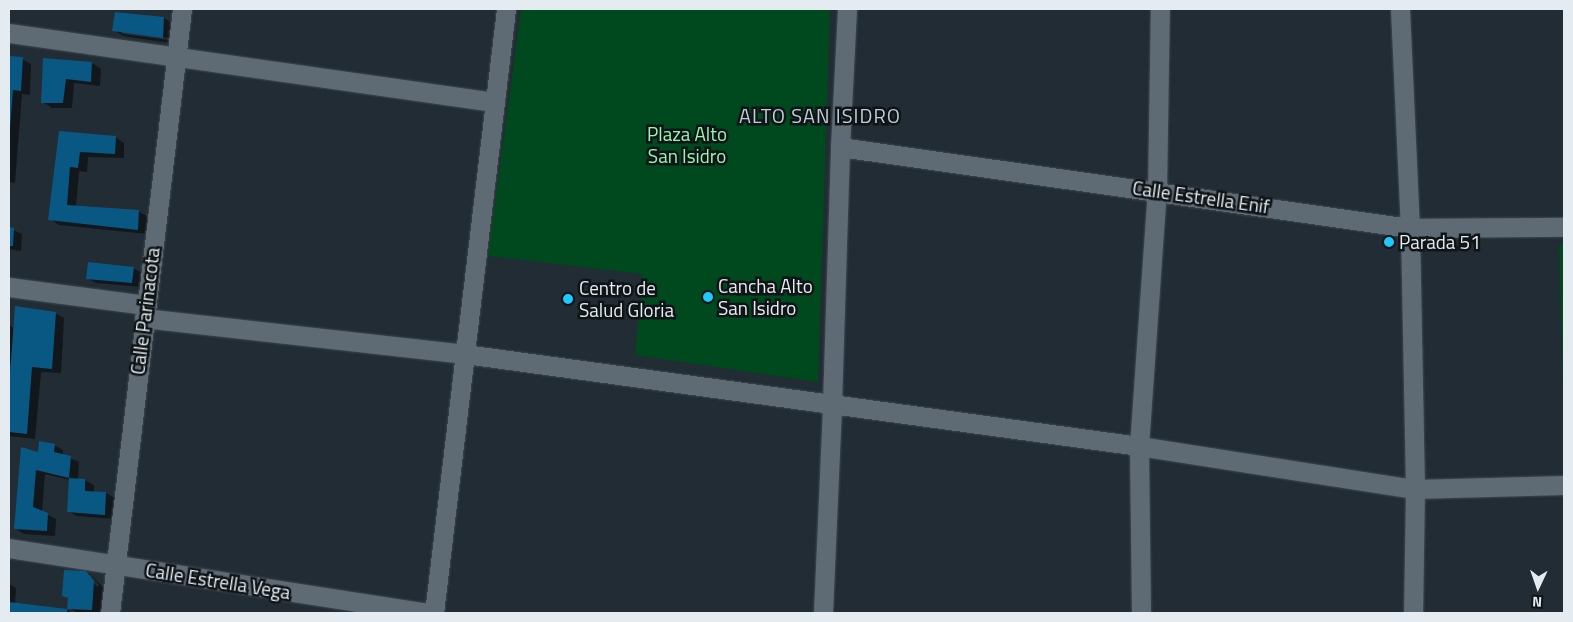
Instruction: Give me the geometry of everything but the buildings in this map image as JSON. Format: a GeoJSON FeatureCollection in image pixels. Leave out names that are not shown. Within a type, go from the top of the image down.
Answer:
{"type":"FeatureCollection","features":[{"type":"Feature","properties":{"kind":"street","name":"Calle Parinacota"},"geometry":{"type":"LineString","coordinates":[[110,613],[182,9]]}},
{"type":"Feature","properties":{"kind":"street"},"geometry":{"type":"LineString","coordinates":[[434,613],[506,9]]}},
{"type":"Feature","properties":{"kind":"street"},"geometry":{"type":"LineString","coordinates":[[823,613],[840,147],[847,9]]}},
{"type":"Feature","properties":{"kind":"street"},"geometry":{"type":"LineString","coordinates":[[1140,613],[1139,446],[1157,191],[1160,9]]}},
{"type":"Feature","properties":{"kind":"street"},"geometry":{"type":"LineString","coordinates":[[1400,9],[1410,228],[1415,490],[1413,613]]}},
{"type":"Feature","properties":{"kind":"street"},"geometry":{"type":"LineString","coordinates":[[9,33],[495,102]]}},
{"type":"Feature","properties":{"kind":"street","name":"Calle Estrella Enif"},"geometry":{"type":"LineString","coordinates":[[840,147],[1410,228],[1564,227]]}},
{"type":"Feature","properties":{"kind":"street"},"geometry":{"type":"LineString","coordinates":[[9,287],[145,311],[1139,446],[1415,490],[1564,485]]}},
{"type":"Feature","properties":{"kind":"street","name":"Calle Estrella Vega"},"geometry":{"type":"LineString","coordinates":[[9,548],[428,613]]}},
{"type":"Feature","properties":{"kind":"green space","name":"Plaza Alto San Isidro"},"geometry":{"type":"Polygon","coordinates":[[[521,9],[830,9],[818,382],[635,355],[642,274],[488,256],[521,9]]]}},
{"type":"Feature","properties":{"kind":"green space"},"geometry":{"type":"Polygon","coordinates":[[[1564,243],[1564,420],[1559,244],[1564,243]]]}},
{"type":"Feature","properties":{"kind":"place","name":"Parada 51"},"geometry":{"type":"Point","coordinates":[1389,242]}},
{"type":"Feature","properties":{"kind":"place","name":"Cancha Alto San Isidro"},"geometry":{"type":"Point","coordinates":[708,297]}},
{"type":"Feature","properties":{"kind":"place","name":"Centro de Salud Gloria"},"geometry":{"type":"Point","coordinates":[568,299]}},
{"type":"Feature","properties":{"kind":"district","name":"ALTO SAN ISIDRO"},"geometry":{"type":"Point","coordinates":[820,115]}}]}
